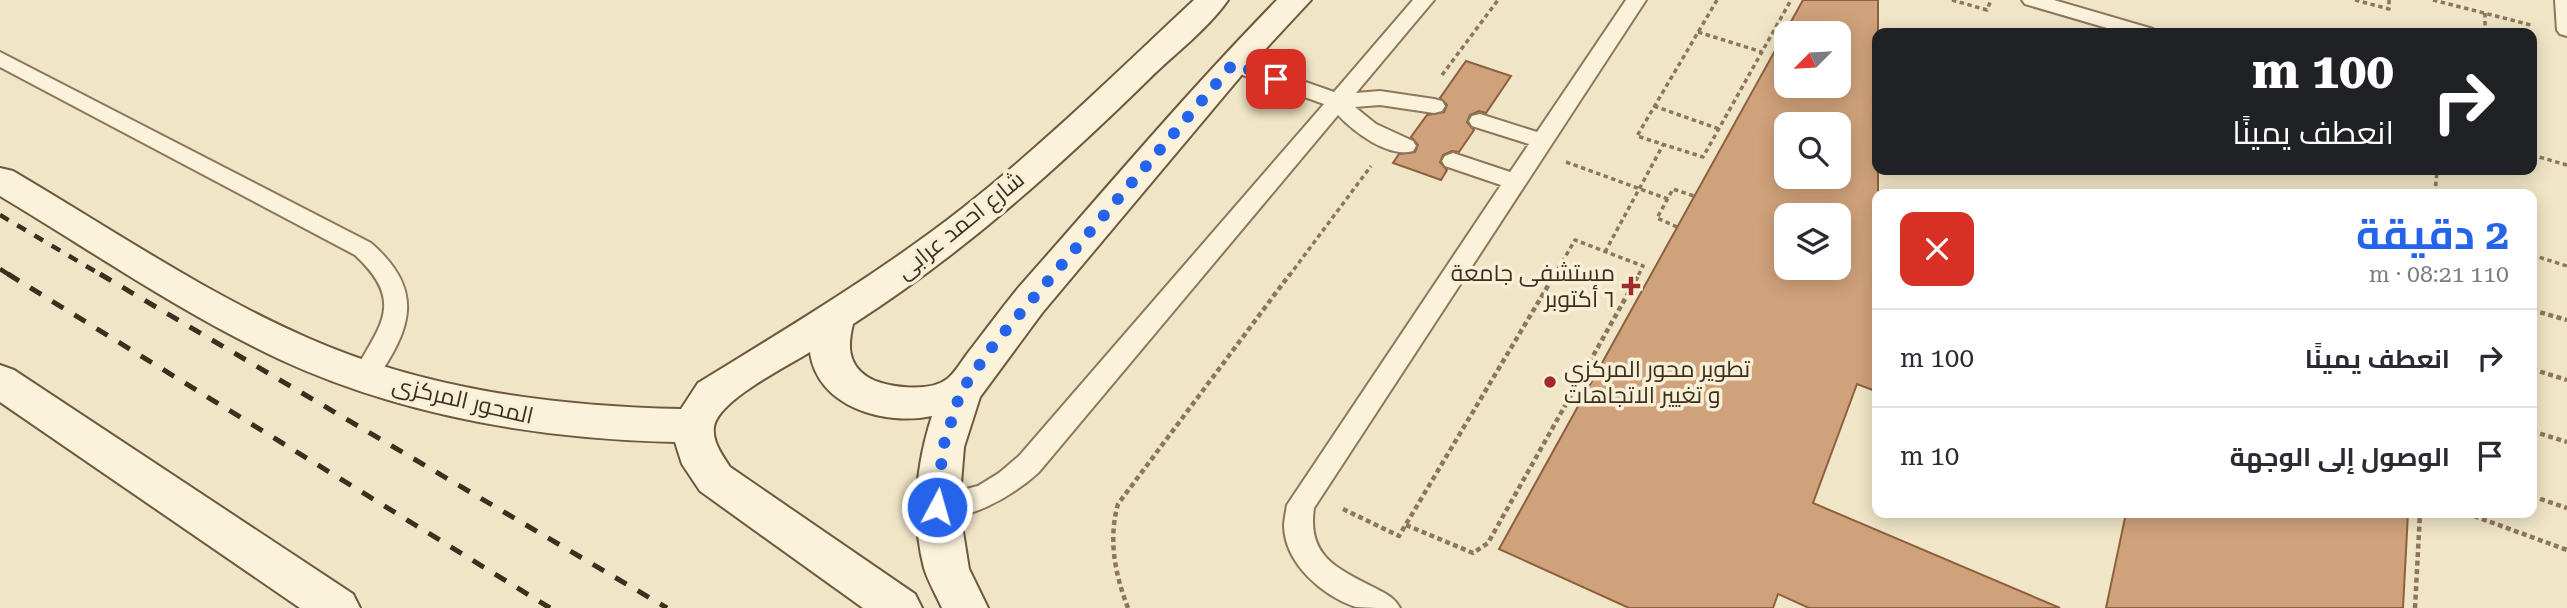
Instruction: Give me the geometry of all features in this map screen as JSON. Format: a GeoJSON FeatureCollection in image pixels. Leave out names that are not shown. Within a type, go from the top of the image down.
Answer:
{"type":"FeatureCollection","features":[{"type":"Feature","properties":{"kind":"main road","name":"شارع احمد عرابى"},"geometry":{"type":"LineString","coordinates":[[693,426],[712,394],[891,281],[978,215],[1116,92],[1212,0]]}},
{"type":"Feature","properties":{"kind":"main road"},"geometry":{"type":"LineString","coordinates":[[965,608],[947,569],[937,507],[943,447],[961,391],[1028,303],[1233,64],[1295,0]]}},
{"type":"Feature","properties":{"kind":"main road","name":"المحور المركزى"},"geometry":{"type":"LineString","coordinates":[[0,180],[292,348],[365,376],[413,392],[517,415],[597,423],[693,426]]}},
{"type":"Feature","properties":{"kind":"main road"},"geometry":{"type":"LineString","coordinates":[[836,316],[828,349],[832,365],[841,379],[855,391],[873,399],[917,403],[940,399],[961,391]]}},
{"type":"Feature","properties":{"kind":"main road"},"geometry":{"type":"LineString","coordinates":[[0,382],[337,608]]}},
{"type":"Feature","properties":{"kind":"main road"},"geometry":{"type":"LineString","coordinates":[[693,426],[697,452],[715,479],[898,608]]}},
{"type":"Feature","properties":{"kind":"lane"},"geometry":{"type":"LineString","coordinates":[[937,507],[980,499],[1016,478],[1424,0]]}},
{"type":"Feature","properties":{"kind":"lane"},"geometry":{"type":"LineString","coordinates":[[1385,608],[1324,572],[1301,549],[1297,519],[1310,492],[1636,0]]}},
{"type":"Feature","properties":{"kind":"lane"},"geometry":{"type":"LineString","coordinates":[[2032,0],[2129,28]]}},
{"type":"Feature","properties":{"kind":"lane"},"geometry":{"type":"LineString","coordinates":[[0,59],[363,249],[379,260],[390,275],[396,292],[396,311],[382,354],[365,376]]}},
{"type":"Feature","properties":{"kind":"lane"},"geometry":{"type":"LineString","coordinates":[[1233,64],[1339,102],[1380,98],[1427,105]]}},
{"type":"Feature","properties":{"kind":"lane"},"geometry":{"type":"LineString","coordinates":[[1339,102],[1359,124],[1397,143]]}},
{"type":"Feature","properties":{"kind":"lane"},"geometry":{"type":"LineString","coordinates":[[1480,121],[1539,146]]}},
{"type":"Feature","properties":{"kind":"lane"},"geometry":{"type":"LineString","coordinates":[[1453,162],[1516,182]]}},
{"type":"Feature","properties":{"kind":"path"},"geometry":{"type":"LineString","coordinates":[[1427,105],[1498,0]]}},
{"type":"Feature","properties":{"kind":"path"},"geometry":{"type":"LineString","coordinates":[[1717,0],[1637,136],[1703,157],[1791,0]]}},
{"type":"Feature","properties":{"kind":"path"},"geometry":{"type":"LineString","coordinates":[[1952,0],[1987,10],[1991,0]]}},
{"type":"Feature","properties":{"kind":"path"},"geometry":{"type":"LineString","coordinates":[[2355,0],[2389,9],[2389,0]]}},
{"type":"Feature","properties":{"kind":"path"},"geometry":{"type":"LineString","coordinates":[[2433,0],[2532,25]]}},
{"type":"Feature","properties":{"kind":"path"},"geometry":{"type":"LineString","coordinates":[[2485,13],[2485,28]]}},
{"type":"Feature","properties":{"kind":"path"},"geometry":{"type":"LineString","coordinates":[[1698,32],[1762,52]]}},
{"type":"Feature","properties":{"kind":"path"},"geometry":{"type":"LineString","coordinates":[[1654,106],[1719,129]]}},
{"type":"Feature","properties":{"kind":"path"},"geometry":{"type":"LineString","coordinates":[[1128,608],[1112,545],[1113,518],[1118,504],[1397,143]]}},
{"type":"Feature","properties":{"kind":"path"},"geometry":{"type":"LineString","coordinates":[[1605,252],[1663,145]]}},
{"type":"Feature","properties":{"kind":"path"},"geometry":{"type":"LineString","coordinates":[[1539,146],[1668,199]]}},
{"type":"Feature","properties":{"kind":"path"},"geometry":{"type":"LineString","coordinates":[[2537,156],[2567,165]]}},
{"type":"Feature","properties":{"kind":"path"},"geometry":{"type":"LineString","coordinates":[[1677,227],[1657,218],[1673,189],[1694,196]]}},
{"type":"Feature","properties":{"kind":"path"},"geometry":{"type":"LineString","coordinates":[[1310,492],[1399,536],[1575,240],[1643,266],[1489,543],[1473,553],[1406,525]]}},
{"type":"Feature","properties":{"kind":"path"},"geometry":{"type":"LineString","coordinates":[[2537,257],[2567,266]]}},
{"type":"Feature","properties":{"kind":"path"},"geometry":{"type":"LineString","coordinates":[[2537,311],[2567,320]]}},
{"type":"Feature","properties":{"kind":"path"},"geometry":{"type":"LineString","coordinates":[[2537,371],[2567,380]]}},
{"type":"Feature","properties":{"kind":"path"},"geometry":{"type":"LineString","coordinates":[[2537,433],[2567,442]]}},
{"type":"Feature","properties":{"kind":"path"},"geometry":{"type":"LineString","coordinates":[[2537,498],[2567,508]]}},
{"type":"Feature","properties":{"kind":"path"},"geometry":{"type":"LineString","coordinates":[[2415,608],[2420,518]]}},
{"type":"Feature","properties":{"kind":"path"},"geometry":{"type":"LineString","coordinates":[[2480,518],[2567,550]]}},
{"type":"Feature","properties":{"kind":"building"},"geometry":{"type":"Polygon","coordinates":[[[1803,0],[1878,0],[1878,28],[1872,28],[1872,175],[1878,175],[1878,189],[1872,189],[1872,390],[1857,384],[1813,503],[2060,608],[1809,608],[1778,594],[1773,608],[1629,608],[1499,549],[1774,52],[1774,98],[1852,98],[1852,21],[1791,21],[1803,0]]]}},
{"type":"Feature","properties":{"kind":"building"},"geometry":{"type":"Polygon","coordinates":[[[1466,61],[1511,76],[1486,113],[1479,111],[1470,115],[1467,122],[1474,130],[1459,152],[1452,151],[1443,155],[1440,162],[1447,170],[1441,180],[1393,163],[1399,154],[1415,152],[1418,145],[1411,137],[1427,115],[1444,112],[1447,105],[1440,98],[1466,61]]]}},
{"type":"Feature","properties":{"kind":"building"},"geometry":{"type":"Polygon","coordinates":[[[2125,518],[2408,518],[2403,608],[2106,608],[2125,518]]]}},
{"type":"Feature","properties":{"kind":"railway"},"geometry":{"type":"LineString","coordinates":[[0,215],[103,276]]}},
{"type":"Feature","properties":{"kind":"railway"},"geometry":{"type":"LineString","coordinates":[[0,269],[11,276]]}},
{"type":"Feature","properties":{"kind":"railway"},"geometry":{"type":"LineString","coordinates":[[8,274],[550,608]]}},
{"type":"Feature","properties":{"kind":"railway"},"geometry":{"type":"LineString","coordinates":[[100,274],[667,608]]}},
{"type":"Feature","properties":{"kind":"place","name":"مستشفى جامعة ٦ أكتوبر"},"geometry":{"type":"Point","coordinates":[1631,286]}},
{"type":"Feature","properties":{"kind":"place","name":"تطوير محور المركزي و تغيير الاتجاهات"},"geometry":{"type":"Point","coordinates":[1550,382]}},
{"type":"Feature","properties":{"kind":"route"},"geometry":{"type":"LineString","coordinates":[[937,507],[943,447],[961,391],[995,343],[1233,64],[1276,79]]}}]}
